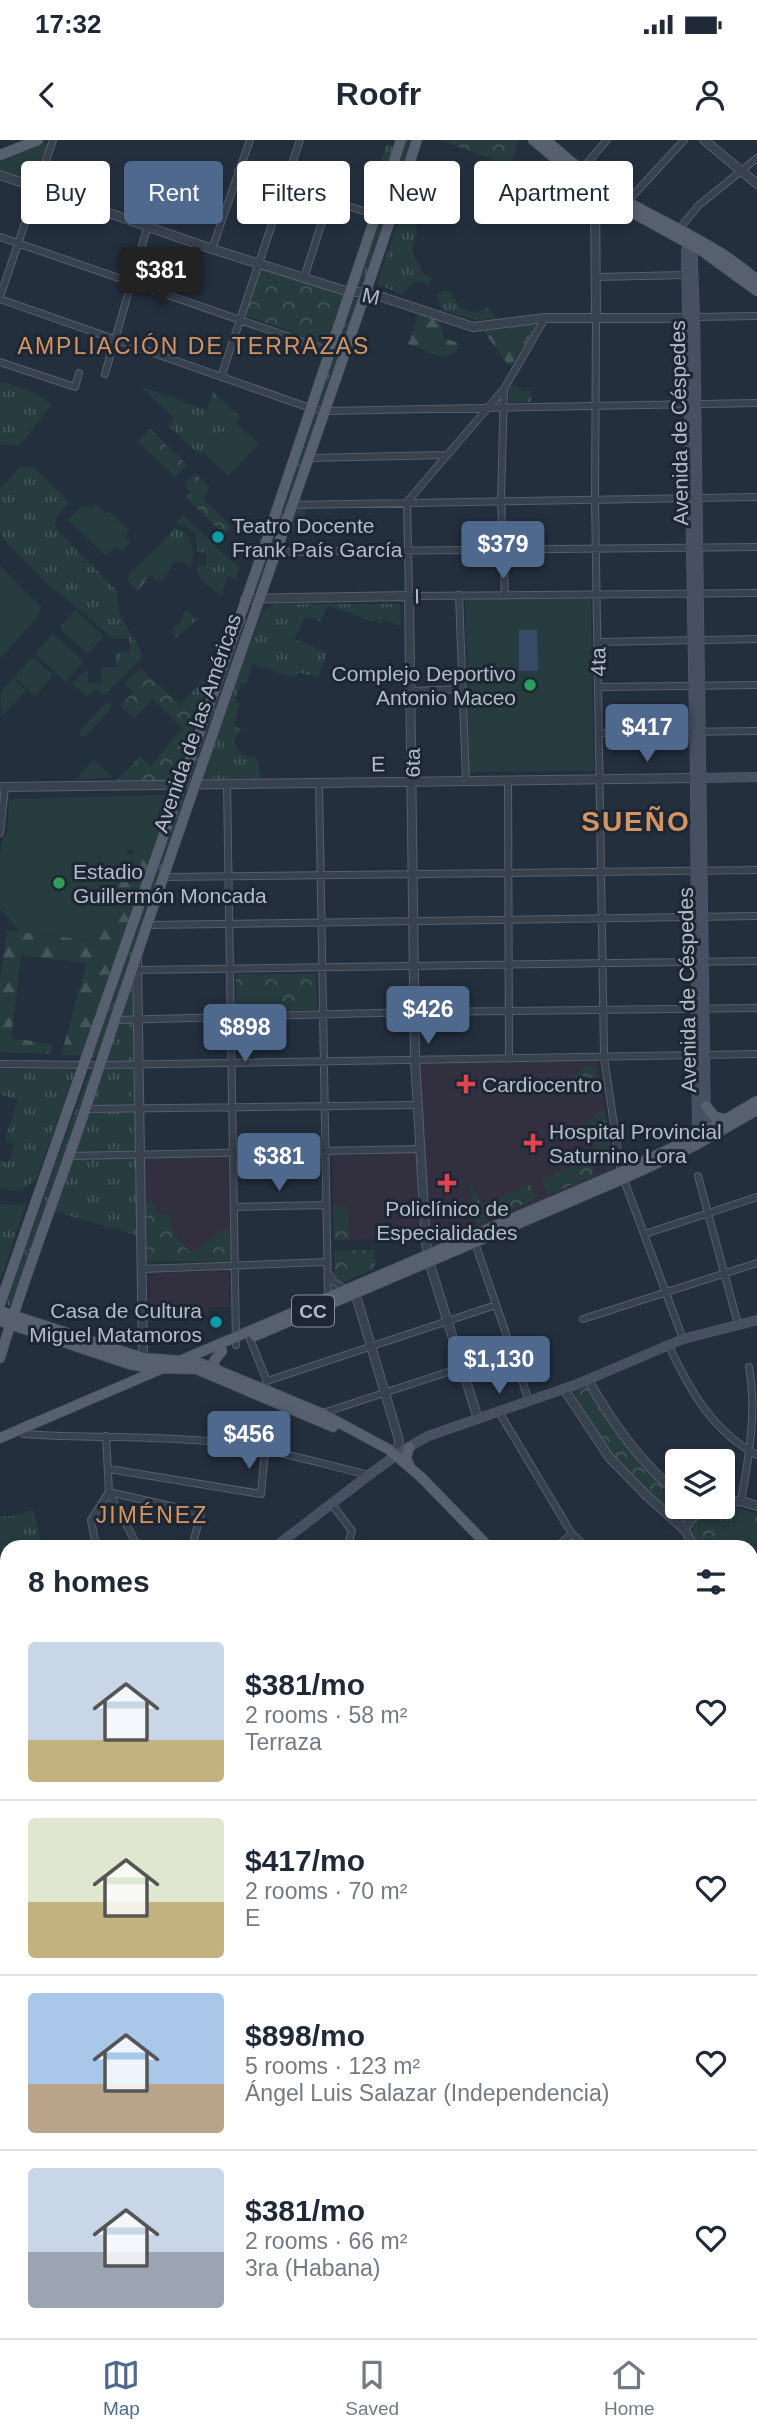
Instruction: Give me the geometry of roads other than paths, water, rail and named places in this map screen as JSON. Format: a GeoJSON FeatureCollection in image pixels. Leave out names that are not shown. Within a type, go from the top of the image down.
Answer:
{"type":"FeatureCollection","features":[{"type":"Feature","properties":{"kind":"main road"},"geometry":{"type":"LineString","coordinates":[[0,155],[38,140]]}},
{"type":"Feature","properties":{"kind":"main road","name":"Avenida de las Américas"},"geometry":{"type":"LineString","coordinates":[[394,161],[401,140]]}},
{"type":"Feature","properties":{"kind":"main road","name":"Avenida de las Américas"},"geometry":{"type":"LineString","coordinates":[[0,1357],[7,1320],[69,1156],[134,970],[194,785],[367,292],[417,140]]}},
{"type":"Feature","properties":{"kind":"main road"},"geometry":{"type":"LineString","coordinates":[[533,140],[558,161]]}},
{"type":"Feature","properties":{"kind":"main road"},"geometry":{"type":"LineString","coordinates":[[546,140],[570,161]]}},
{"type":"Feature","properties":{"kind":"main road"},"geometry":{"type":"LineString","coordinates":[[633,206],[688,241],[757,291]]}},
{"type":"Feature","properties":{"kind":"main road"},"geometry":{"type":"LineString","coordinates":[[633,212],[756,276]]}},
{"type":"Feature","properties":{"kind":"main road","name":"Avenida de las Américas"},"geometry":{"type":"LineString","coordinates":[[0,1304],[373,224]]}},
{"type":"Feature","properties":{"kind":"main road","name":"Avenida de Céspedes"},"geometry":{"type":"LineString","coordinates":[[688,241],[687,275],[691,318]]}},
{"type":"Feature","properties":{"kind":"main road","name":"Avenida de Céspedes"},"geometry":{"type":"LineString","coordinates":[[688,241],[699,778],[702,1136]]}},
{"type":"Feature","properties":{"kind":"main road","name":"E"},"geometry":{"type":"LineString","coordinates":[[699,778],[757,777]]}},
{"type":"Feature","properties":{"kind":"main road","name":"Avenida de Céspedes"},"geometry":{"type":"LineString","coordinates":[[701,1055],[706,1106],[702,1136]]}},
{"type":"Feature","properties":{"kind":"main road","name":"CC"},"geometry":{"type":"LineString","coordinates":[[702,1136],[757,1101]]}},
{"type":"Feature","properties":{"kind":"main road"},"geometry":{"type":"LineString","coordinates":[[706,1106],[717,1118],[729,1118]]}},
{"type":"Feature","properties":{"kind":"main road","name":"CC"},"geometry":{"type":"LineString","coordinates":[[428,1258],[475,1243],[757,1110]]}},
{"type":"Feature","properties":{"kind":"main road","name":"CC"},"geometry":{"type":"LineString","coordinates":[[196,1362],[222,1351],[236,1341],[250,1339],[351,1290],[622,1175]]}},
{"type":"Feature","properties":{"kind":"main road","name":"CC"},"geometry":{"type":"LineString","coordinates":[[0,1445],[236,1341],[328,1296],[351,1290]]}},
{"type":"Feature","properties":{"kind":"main road"},"geometry":{"type":"LineString","coordinates":[[0,1311],[7,1320],[129,1364],[164,1369]]}},
{"type":"Feature","properties":{"kind":"main road"},"geometry":{"type":"LineString","coordinates":[[7,1320],[144,1358],[196,1369],[318,1420],[394,1457],[474,1540]]}},
{"type":"Feature","properties":{"kind":"main road"},"geometry":{"type":"LineString","coordinates":[[284,1540],[369,1475],[428,1436],[564,1390],[668,1344],[757,1320]]}},
{"type":"Feature","properties":{"kind":"main road"},"geometry":{"type":"LineString","coordinates":[[215,1369],[214,1360],[222,1351]]}},
{"type":"Feature","properties":{"kind":"main road"},"geometry":{"type":"LineString","coordinates":[[181,1365],[196,1362],[265,1385],[371,1439],[410,1467],[482,1540]]}},
{"type":"Feature","properties":{"kind":"main road"},"geometry":{"type":"LineString","coordinates":[[129,1364],[139,1374],[138,1381]]}},
{"type":"Feature","properties":{"kind":"main road","name":"CC"},"geometry":{"type":"LineString","coordinates":[[0,1438],[164,1369],[181,1365]]}},
{"type":"Feature","properties":{"kind":"main road"},"geometry":{"type":"LineString","coordinates":[[409,1447],[406,1458],[410,1467]]}},
{"type":"Feature","properties":{"kind":"street"},"geometry":{"type":"LineString","coordinates":[[46,161],[53,140]]}},
{"type":"Feature","properties":{"kind":"street"},"geometry":{"type":"LineString","coordinates":[[242,161],[250,140]]}},
{"type":"Feature","properties":{"kind":"street"},"geometry":{"type":"LineString","coordinates":[[292,161],[300,140]]}},
{"type":"Feature","properties":{"kind":"street"},"geometry":{"type":"LineString","coordinates":[[589,161],[607,140]]}},
{"type":"Feature","properties":{"kind":"street"},"geometry":{"type":"LineString","coordinates":[[633,195],[684,140]]}},
{"type":"Feature","properties":{"kind":"street"},"geometry":{"type":"LineString","coordinates":[[704,140],[757,184]]}},
{"type":"Feature","properties":{"kind":"street"},"geometry":{"type":"LineString","coordinates":[[688,241],[699,205],[757,158]]}},
{"type":"Feature","properties":{"kind":"street"},"geometry":{"type":"LineString","coordinates":[[212,249],[237,174]]}},
{"type":"Feature","properties":{"kind":"street","name":"M"},"geometry":{"type":"LineString","coordinates":[[0,175],[21,182]]}},
{"type":"Feature","properties":{"kind":"street","name":"M"},"geometry":{"type":"LineString","coordinates":[[110,212],[212,249],[349,292],[367,292],[473,327],[545,318],[757,316]]}},
{"type":"Feature","properties":{"kind":"street"},"geometry":{"type":"LineString","coordinates":[[24,224],[0,298],[310,408],[324,411],[757,403]]}},
{"type":"Feature","properties":{"kind":"street"},"geometry":{"type":"LineString","coordinates":[[221,377],[271,224]]}},
{"type":"Feature","properties":{"kind":"street"},"geometry":{"type":"LineString","coordinates":[[304,278],[321,224]]}},
{"type":"Feature","properties":{"kind":"street","name":"4ta"},"geometry":{"type":"LineString","coordinates":[[595,224],[595,500],[604,1057],[622,1175],[683,1339]]}},
{"type":"Feature","properties":{"kind":"street"},"geometry":{"type":"LineString","coordinates":[[105,374],[148,225]]}},
{"type":"Feature","properties":{"kind":"street"},"geometry":{"type":"LineString","coordinates":[[0,237],[330,351]]}},
{"type":"Feature","properties":{"kind":"street"},"geometry":{"type":"LineString","coordinates":[[596,277],[687,275]]}},
{"type":"Feature","properties":{"kind":"street"},"geometry":{"type":"LineString","coordinates":[[407,502],[490,408],[545,318]]}},
{"type":"Feature","properties":{"kind":"street"},"geometry":{"type":"LineString","coordinates":[[0,362],[75,387],[79,373]]}},
{"type":"Feature","properties":{"kind":"street"},"geometry":{"type":"LineString","coordinates":[[504,389],[501,500],[505,595]]}},
{"type":"Feature","properties":{"kind":"street"},"geometry":{"type":"LineString","coordinates":[[308,458],[447,455]]}},
{"type":"Feature","properties":{"kind":"street"},"geometry":{"type":"LineString","coordinates":[[292,505],[757,497]]}},
{"type":"Feature","properties":{"kind":"street","name":"6ta"},"geometry":{"type":"LineString","coordinates":[[407,502],[415,1060],[428,1258]]}},
{"type":"Feature","properties":{"kind":"street"},"geometry":{"type":"LineString","coordinates":[[275,552],[757,547]]}},
{"type":"Feature","properties":{"kind":"street","name":"I"},"geometry":{"type":"LineString","coordinates":[[245,599],[757,593]]}},
{"type":"Feature","properties":{"kind":"street"},"geometry":{"type":"LineString","coordinates":[[459,595],[466,780]]}},
{"type":"Feature","properties":{"kind":"street"},"geometry":{"type":"LineString","coordinates":[[598,642],[757,639]]}},
{"type":"Feature","properties":{"kind":"street"},"geometry":{"type":"LineString","coordinates":[[598,687],[757,685]]}},
{"type":"Feature","properties":{"kind":"street"},"geometry":{"type":"LineString","coordinates":[[411,691],[462,689]]}},
{"type":"Feature","properties":{"kind":"street"},"geometry":{"type":"LineString","coordinates":[[599,733],[757,731]]}},
{"type":"Feature","properties":{"kind":"street","name":"E"},"geometry":{"type":"LineString","coordinates":[[2,787],[699,778]]}},
{"type":"Feature","properties":{"kind":"street"},"geometry":{"type":"LineString","coordinates":[[508,780],[509,1058]]}},
{"type":"Feature","properties":{"kind":"street"},"geometry":{"type":"LineString","coordinates":[[320,782],[328,1296]]}},
{"type":"Feature","properties":{"kind":"street"},"geometry":{"type":"LineString","coordinates":[[227,784],[236,1341]]}},
{"type":"Feature","properties":{"kind":"street"},"geometry":{"type":"LineString","coordinates":[[0,833],[2,787]]}},
{"type":"Feature","properties":{"kind":"street"},"geometry":{"type":"LineString","coordinates":[[164,877],[757,870]]}},
{"type":"Feature","properties":{"kind":"street"},"geometry":{"type":"LineString","coordinates":[[148,925],[757,916]]}},
{"type":"Feature","properties":{"kind":"street"},"geometry":{"type":"LineString","coordinates":[[144,1358],[138,1018],[134,970],[510,967],[757,961]]}},
{"type":"Feature","properties":{"kind":"street"},"geometry":{"type":"LineString","coordinates":[[115,1020],[415,1012],[757,1008]]}},
{"type":"Feature","properties":{"kind":"street"},"geometry":{"type":"LineString","coordinates":[[0,1064],[99,1065],[757,1054]]}},
{"type":"Feature","properties":{"kind":"street"},"geometry":{"type":"LineString","coordinates":[[85,1109],[418,1105]]}},
{"type":"Feature","properties":{"kind":"street"},"geometry":{"type":"LineString","coordinates":[[69,1156],[421,1149]]}},
{"type":"Feature","properties":{"kind":"street"},"geometry":{"type":"LineString","coordinates":[[698,1176],[738,1324]]}},
{"type":"Feature","properties":{"kind":"street"},"geometry":{"type":"LineString","coordinates":[[645,1234],[757,1197]]}},
{"type":"Feature","properties":{"kind":"street"},"geometry":{"type":"LineString","coordinates":[[234,1207],[325,1205]]}},
{"type":"Feature","properties":{"kind":"street"},"geometry":{"type":"LineString","coordinates":[[475,1243],[529,1401]]}},
{"type":"Feature","properties":{"kind":"street"},"geometry":{"type":"LineString","coordinates":[[428,1258],[478,1419]]}},
{"type":"Feature","properties":{"kind":"street"},"geometry":{"type":"LineString","coordinates":[[583,1319],[757,1264]]}},
{"type":"Feature","properties":{"kind":"street"},"geometry":{"type":"LineString","coordinates":[[143,1269],[326,1265]]}},
{"type":"Feature","properties":{"kind":"street"},"geometry":{"type":"LineString","coordinates":[[326,1265],[334,1282],[351,1290],[371,1346],[399,1440],[394,1457]]}},
{"type":"Feature","properties":{"kind":"street"},"geometry":{"type":"LineString","coordinates":[[250,1339],[265,1385],[371,1346],[496,1305]]}},
{"type":"Feature","properties":{"kind":"street"},"geometry":{"type":"LineString","coordinates":[[668,1344],[686,1383],[704,1410],[725,1432],[754,1453]]}},
{"type":"Feature","properties":{"kind":"street"},"geometry":{"type":"LineString","coordinates":[[321,1413],[512,1351]]}},
{"type":"Feature","properties":{"kind":"street"},"geometry":{"type":"LineString","coordinates":[[741,1501],[754,1453],[753,1383],[749,1367]]}},
{"type":"Feature","properties":{"kind":"street"},"geometry":{"type":"LineString","coordinates":[[588,1380],[608,1417],[634,1451],[665,1481]]}},
{"type":"Feature","properties":{"kind":"street"},"geometry":{"type":"LineString","coordinates":[[564,1390],[609,1457],[665,1513]]}},
{"type":"Feature","properties":{"kind":"street"},"geometry":{"type":"LineString","coordinates":[[499,1412],[572,1534],[578,1540]]}},
{"type":"Feature","properties":{"kind":"street"},"geometry":{"type":"LineString","coordinates":[[24,1434],[220,1442],[369,1475]]}},
{"type":"Feature","properties":{"kind":"street"},"geometry":{"type":"LineString","coordinates":[[94,1540],[91,1520],[108,1492],[106,1436]]}},
{"type":"Feature","properties":{"kind":"street"},"geometry":{"type":"LineString","coordinates":[[109,1469],[261,1494],[265,1450]]}},
{"type":"Feature","properties":{"kind":"street"},"geometry":{"type":"LineString","coordinates":[[108,1492],[133,1540]]}},
{"type":"Feature","properties":{"kind":"street"},"geometry":{"type":"LineString","coordinates":[[108,1492],[201,1513],[194,1540]]}},
{"type":"Feature","properties":{"kind":"street"},"geometry":{"type":"LineString","coordinates":[[735,1501],[757,1506]]}},
{"type":"Feature","properties":{"kind":"street"},"geometry":{"type":"LineString","coordinates":[[331,1503],[352,1531],[349,1540]]}},
{"type":"Feature","properties":{"kind":"street"},"geometry":{"type":"LineString","coordinates":[[671,1519],[685,1530],[688,1540]]}},
{"type":"Feature","properties":{"kind":"street"},"geometry":{"type":"LineString","coordinates":[[685,1530],[691,1519]]}},
{"type":"Feature","properties":{"kind":"street"},"geometry":{"type":"LineString","coordinates":[[565,1540],[572,1534]]}},
{"type":"Feature","properties":{"kind":"water"},"geometry":{"type":"Polygon","coordinates":[[[519,630],[537,630],[538,671],[519,671],[519,630]]]}},
{"type":"Feature","properties":{"kind":"place","name":"Teatro Docente Frank País García"},"geometry":{"type":"Point","coordinates":[218,537]}},
{"type":"Feature","properties":{"kind":"place","name":"Complejo Deportivo Antonio Maceo"},"geometry":{"type":"Point","coordinates":[530,685]}},
{"type":"Feature","properties":{"kind":"place","name":"Estadio Guillermón Moncada"},"geometry":{"type":"Point","coordinates":[59,883]}},
{"type":"Feature","properties":{"kind":"place","name":"Cardiocentro"},"geometry":{"type":"Point","coordinates":[466,1084]}},
{"type":"Feature","properties":{"kind":"place","name":"Hospital Provincial Saturnino Lora"},"geometry":{"type":"Point","coordinates":[533,1143]}},
{"type":"Feature","properties":{"kind":"place","name":"Policlínico de Especialidades"},"geometry":{"type":"Point","coordinates":[447,1183]}},
{"type":"Feature","properties":{"kind":"place","name":"Casa de Cultura Miguel Matamoros"},"geometry":{"type":"Point","coordinates":[216,1322]}},
{"type":"Feature","properties":{"kind":"district","name":"AMPLIACIÓN DE TERRAZAS"},"geometry":{"type":"Point","coordinates":[194,346]}},
{"type":"Feature","properties":{"kind":"district","name":"SUEÑO"},"geometry":{"type":"Point","coordinates":[636,821]}},
{"type":"Feature","properties":{"kind":"district","name":"JIMÉNEZ"},"geometry":{"type":"Point","coordinates":[152,1515]}}]}
